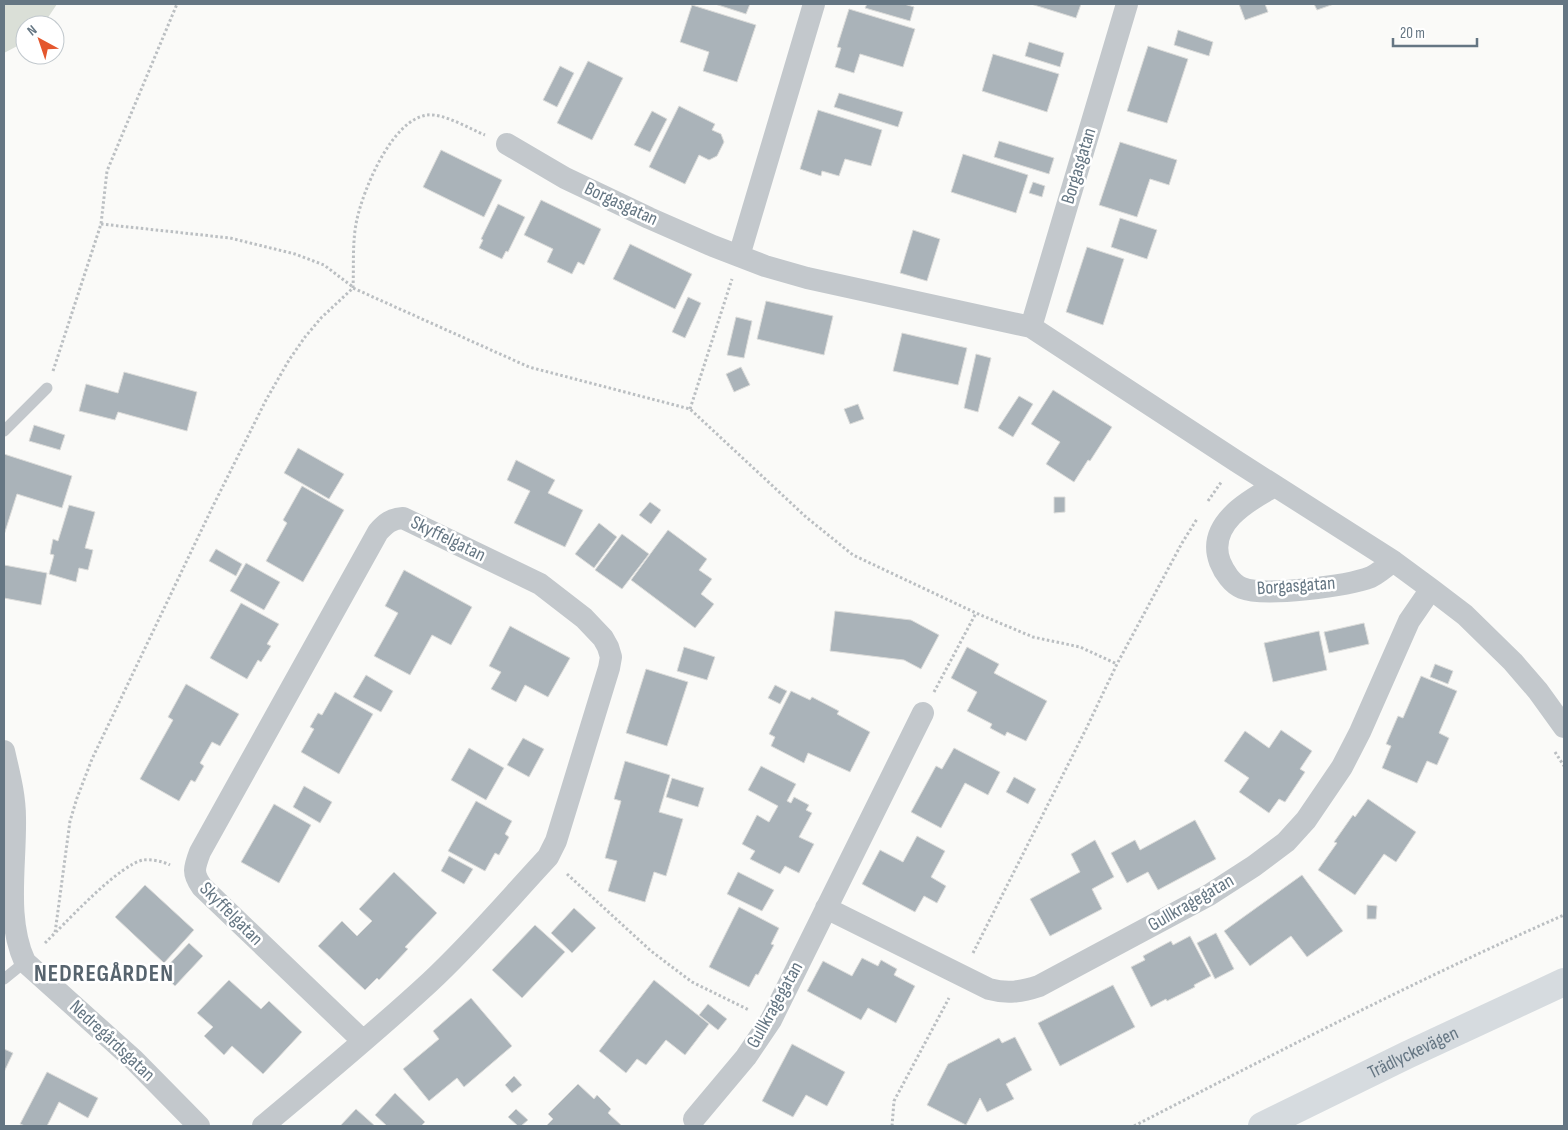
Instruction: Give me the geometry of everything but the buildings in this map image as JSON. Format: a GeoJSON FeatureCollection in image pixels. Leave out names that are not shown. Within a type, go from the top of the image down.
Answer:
{"type":"FeatureCollection","features":[{"type":"Feature","properties":{"kind":"street"},"geometry":{"type":"LineString","coordinates":[[739,256],[814,4]]}},
{"type":"Feature","properties":{"kind":"street","name":"Borgasgatan"},"geometry":{"type":"LineString","coordinates":[[1031,327],[1127,4]]}},
{"type":"Feature","properties":{"kind":"street","name":"Borgasgatan"},"geometry":{"type":"LineString","coordinates":[[507,144],[565,178],[641,214],[765,266],[807,278],[1031,327],[1236,462],[1393,561],[1431,589],[1464,615],[1513,662],[1564,727]]}},
{"type":"Feature","properties":{"kind":"street","name":"Borgasgatan"},"geometry":{"type":"LineString","coordinates":[[1274,486],[1236,510],[1226,521],[1219,535],[1218,556],[1222,567],[1230,579],[1240,587],[1254,591],[1322,587],[1366,578],[1382,571],[1393,561]]}},
{"type":"Feature","properties":{"kind":"street","name":"Skyffelgatan"},"geometry":{"type":"LineString","coordinates":[[263,1126],[363,1041],[430,982],[458,955],[548,857],[556,841],[609,668],[610,657],[608,647],[599,633],[584,618],[540,584],[403,518],[394,518],[386,522],[378,532],[200,852],[195,867],[195,878],[202,887],[363,1041]]}},
{"type":"Feature","properties":{"kind":"street","name":"Gullkragegatan"},"geometry":{"type":"LineString","coordinates":[[826,908],[989,990],[1004,993],[1022,992],[1039,986],[1209,895],[1254,866],[1286,842],[1306,820],[1342,767],[1360,732],[1409,620],[1431,589]]}},
{"type":"Feature","properties":{"kind":"street","name":"Gullkragegatan"},"geometry":{"type":"LineString","coordinates":[[694,1119],[746,1057],[770,1020],[923,712]]}},
{"type":"Feature","properties":{"kind":"street","name":"Nedregårdsgatan"},"geometry":{"type":"LineString","coordinates":[[4,750],[11,780],[15,816],[14,922],[18,948],[25,962],[134,1060],[199,1126]]}},
{"type":"Feature","properties":{"kind":"street","name":"Trädlyckevägen"},"geometry":{"type":"LineString","coordinates":[[1262,1126],[1407,1055],[1564,982]]}},
{"type":"Feature","properties":{"kind":"lane"},"geometry":{"type":"LineString","coordinates":[[4,431],[47,388]]}},
{"type":"Feature","properties":{"kind":"lane"},"geometry":{"type":"LineString","coordinates":[[4,979],[25,962]]}},
{"type":"Feature","properties":{"kind":"path"},"geometry":{"type":"LineString","coordinates":[[47,388],[101,224],[107,171],[177,4]]}},
{"type":"Feature","properties":{"kind":"path"},"geometry":{"type":"LineString","coordinates":[[101,224],[230,238],[277,249],[324,265],[353,288],[354,237],[364,195],[382,155],[396,135],[406,125],[427,115],[436,116],[507,144]]}},
{"type":"Feature","properties":{"kind":"path"},"geometry":{"type":"LineString","coordinates":[[690,409],[739,256]]}},
{"type":"Feature","properties":{"kind":"path"},"geometry":{"type":"LineString","coordinates":[[1205,505],[1236,462]]}},
{"type":"Feature","properties":{"kind":"path"},"geometry":{"type":"LineString","coordinates":[[892,1126],[894,1101],[961,976],[1117,664],[1200,513]]}},
{"type":"Feature","properties":{"kind":"path"},"geometry":{"type":"LineString","coordinates":[[923,712],[976,612]]}},
{"type":"Feature","properties":{"kind":"path"},"geometry":{"type":"LineString","coordinates":[[548,857],[651,951],[692,982],[770,1020]]}},
{"type":"Feature","properties":{"kind":"path"},"geometry":{"type":"LineString","coordinates":[[55,933],[122,870],[143,860],[163,862],[195,878]]}},
{"type":"Feature","properties":{"kind":"path"},"geometry":{"type":"LineString","coordinates":[[1134,1126],[1301,1040],[1564,914]]}},
{"type":"Feature","properties":{"kind":"shaded area"},"geometry":{"type":"Polygon","coordinates":[[[4,4],[57,4],[50,15],[15,15],[15,47],[4,53],[4,4]]]}},
{"type":"Feature","properties":{"kind":"district","name":"NEDREGÅRDEN"},"geometry":{"type":"Point","coordinates":[104,973]}}]}
